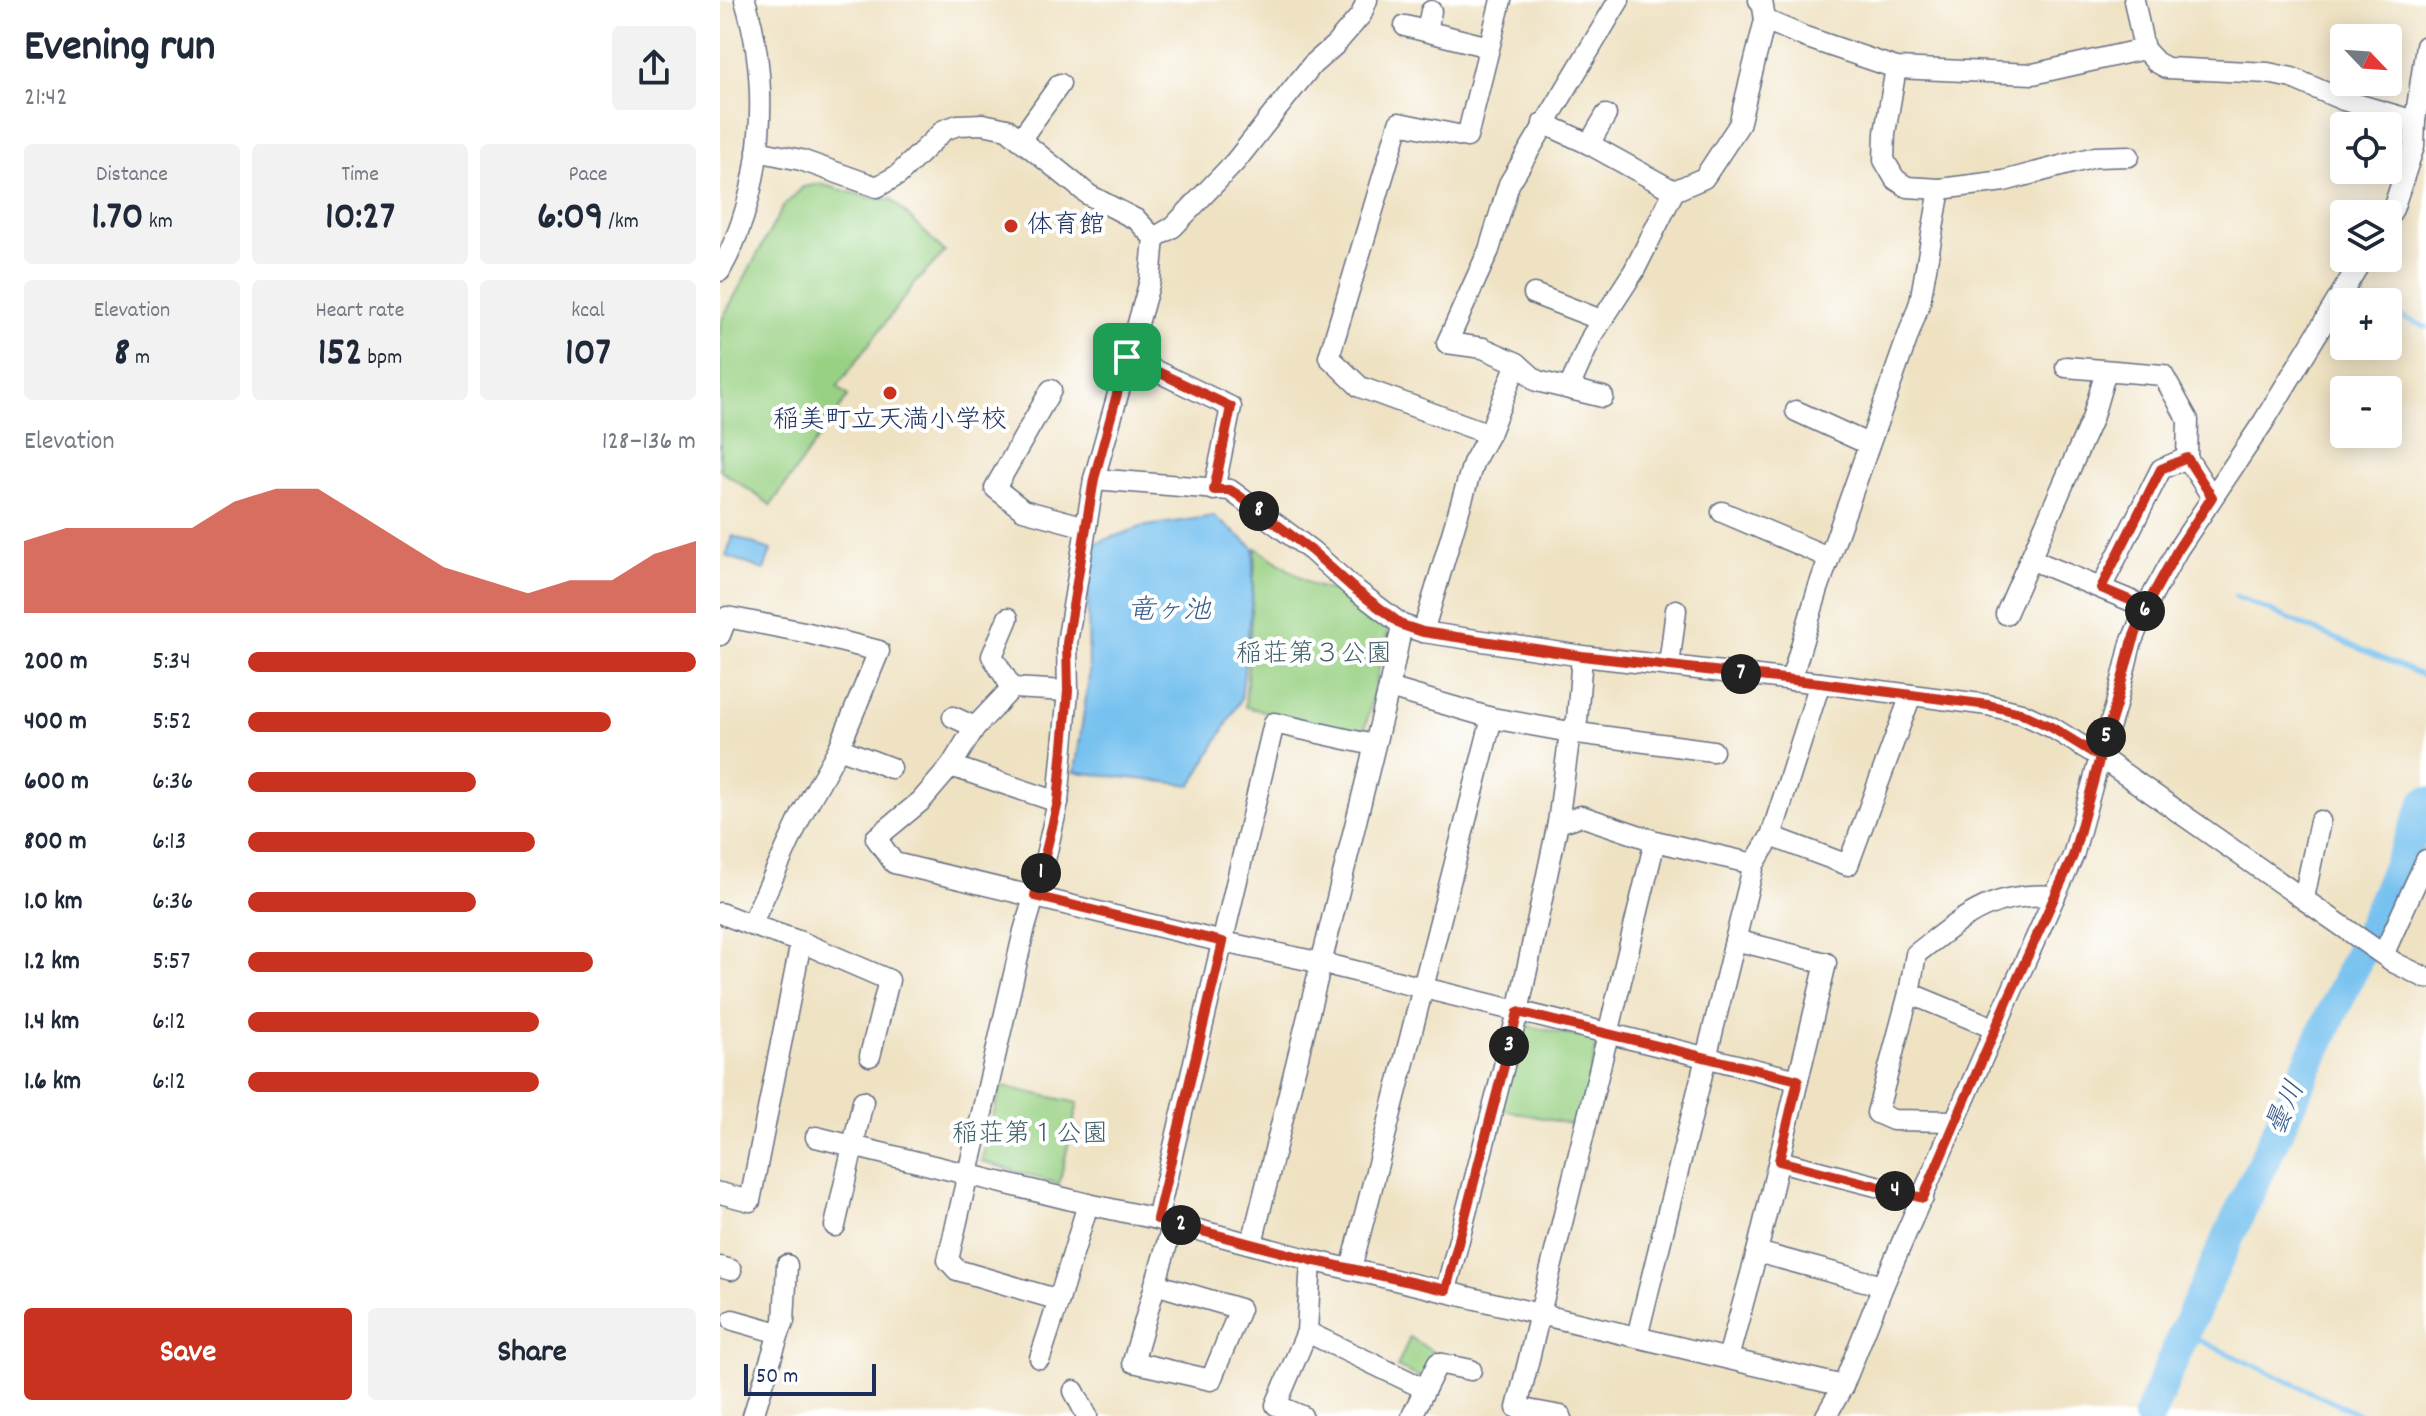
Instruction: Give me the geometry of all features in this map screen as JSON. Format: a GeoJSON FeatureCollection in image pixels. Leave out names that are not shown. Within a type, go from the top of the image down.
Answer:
{"type":"FeatureCollection","features":[{"type":"Feature","properties":{"kind":"street"},"geometry":{"type":"LineString","coordinates":[[720,271],[748,205],[757,151],[759,95],[754,34],[745,0]]}},
{"type":"Feature","properties":{"kind":"street"},"geometry":{"type":"LineString","coordinates":[[1154,238],[1173,227],[1235,162],[1312,65],[1335,45],[1361,15],[1367,0]]}},
{"type":"Feature","properties":{"kind":"street"},"geometry":{"type":"LineString","coordinates":[[1489,434],[1360,387],[1329,357],[1399,123],[1467,137],[1501,0]]}},
{"type":"Feature","properties":{"kind":"street"},"geometry":{"type":"LineString","coordinates":[[1603,397],[1537,381],[1517,363],[1483,348],[1447,343],[1489,250],[1509,184],[1619,0]]}},
{"type":"Feature","properties":{"kind":"street"},"geometry":{"type":"LineString","coordinates":[[2134,0],[2144,49],[2167,68],[2268,73],[2292,78],[2343,100],[2415,121]]}},
{"type":"Feature","properties":{"kind":"street"},"geometry":{"type":"LineString","coordinates":[[1569,388],[1601,320],[1634,271],[1674,191],[1704,178],[1739,125],[1762,10],[1805,37],[1896,68],[2033,74],[2144,49]]}},
{"type":"Feature","properties":{"kind":"street"},"geometry":{"type":"LineString","coordinates":[[1405,26],[1429,21],[1489,47]]}},
{"type":"Feature","properties":{"kind":"street"},"geometry":{"type":"LineString","coordinates":[[2397,200],[2420,148],[2415,121],[2426,46]]}},
{"type":"Feature","properties":{"kind":"street"},"geometry":{"type":"LineString","coordinates":[[1896,68],[1885,133],[1884,160],[1895,179],[1907,187],[1940,189],[2004,181],[2065,163],[2095,157],[2129,156]]}},
{"type":"Feature","properties":{"kind":"street"},"geometry":{"type":"LineString","coordinates":[[1020,140],[1060,84]]}},
{"type":"Feature","properties":{"kind":"street"},"geometry":{"type":"LineString","coordinates":[[1589,144],[1606,115]]}},
{"type":"Feature","properties":{"kind":"street"},"geometry":{"type":"LineString","coordinates":[[1543,123],[1589,144],[1674,191]]}},
{"type":"Feature","properties":{"kind":"street"},"geometry":{"type":"LineString","coordinates":[[757,151],[801,160],[877,187],[898,175],[944,130],[958,125],[983,124],[1007,129],[1089,195],[1137,220],[1154,238],[1150,281],[1094,479],[1067,643],[1068,691],[1058,802],[1024,931],[948,1260],[957,1270],[1059,1300]]}},
{"type":"Feature","properties":{"kind":"street"},"geometry":{"type":"LineString","coordinates":[[1791,680],[1828,557],[1920,302],[1940,189]]}},
{"type":"Feature","properties":{"kind":"street"},"geometry":{"type":"LineString","coordinates":[[1826,1416],[1843,1386],[1883,1286],[2073,856],[2131,643],[2146,607],[2178,549],[2264,421],[2354,272]]}},
{"type":"Feature","properties":{"kind":"street"},"geometry":{"type":"LineString","coordinates":[[1534,294],[1601,320]]}},
{"type":"Feature","properties":{"kind":"street"},"geometry":{"type":"LineString","coordinates":[[1127,357],[1231,407],[1214,490]]}},
{"type":"Feature","properties":{"kind":"street"},"geometry":{"type":"LineString","coordinates":[[1423,632],[1473,463],[1489,434],[1517,363]]}},
{"type":"Feature","properties":{"kind":"street"},"geometry":{"type":"LineString","coordinates":[[2066,367],[2163,375],[2188,420],[2187,458],[2212,497]]}},
{"type":"Feature","properties":{"kind":"street"},"geometry":{"type":"LineString","coordinates":[[2006,614],[2092,419],[2106,371]]}},
{"type":"Feature","properties":{"kind":"street"},"geometry":{"type":"LineString","coordinates":[[1051,390],[995,488],[1023,510],[1086,527]]}},
{"type":"Feature","properties":{"kind":"street"},"geometry":{"type":"LineString","coordinates":[[1796,411],[1868,444]]}},
{"type":"Feature","properties":{"kind":"street"},"geometry":{"type":"LineString","coordinates":[[2101,588],[2161,469],[2187,458]]}},
{"type":"Feature","properties":{"kind":"street"},"geometry":{"type":"LineString","coordinates":[[1094,479],[1230,490],[1312,551],[1352,587],[1402,625],[1423,632],[1582,656],[1988,705],[2021,713],[2100,757],[2395,963],[2426,978]]}},
{"type":"Feature","properties":{"kind":"street"},"geometry":{"type":"LineString","coordinates":[[1735,512],[1828,557]]}},
{"type":"Feature","properties":{"kind":"street"},"geometry":{"type":"LineString","coordinates":[[2030,559],[2146,607]]}},
{"type":"Feature","properties":{"kind":"street"},"geometry":{"type":"LineString","coordinates":[[1669,666],[1676,610]]}},
{"type":"Feature","properties":{"kind":"street"},"geometry":{"type":"LineString","coordinates":[[1008,618],[992,656],[1012,688]]}},
{"type":"Feature","properties":{"kind":"street"},"geometry":{"type":"LineString","coordinates":[[722,623],[804,632],[879,651],[839,748],[802,814],[751,925]]}},
{"type":"Feature","properties":{"kind":"street"},"geometry":{"type":"LineString","coordinates":[[1252,1243],[1402,625]]}},
{"type":"Feature","properties":{"kind":"street"},"geometry":{"type":"LineString","coordinates":[[1446,1290],[1518,1012],[1558,823],[1570,732],[1577,721],[1582,656]]}},
{"type":"Feature","properties":{"kind":"street"},"geometry":{"type":"LineString","coordinates":[[1637,1337],[1754,864],[1771,836],[1820,683]]}},
{"type":"Feature","properties":{"kind":"street"},"geometry":{"type":"LineString","coordinates":[[1068,691],[1012,688],[975,727],[951,766],[921,801],[876,838],[894,863],[1423,987],[1798,1080]]}},
{"type":"Feature","properties":{"kind":"street"},"geometry":{"type":"LineString","coordinates":[[1389,688],[1492,718],[1699,756]]}},
{"type":"Feature","properties":{"kind":"street"},"geometry":{"type":"LineString","coordinates":[[1771,836],[1848,865],[1911,695]]}},
{"type":"Feature","properties":{"kind":"street"},"geometry":{"type":"LineString","coordinates":[[953,717],[975,727]]}},
{"type":"Feature","properties":{"kind":"street"},"geometry":{"type":"LineString","coordinates":[[1351,1269],[1492,718]]}},
{"type":"Feature","properties":{"kind":"street"},"geometry":{"type":"LineString","coordinates":[[1155,1284],[1240,1309],[1211,1380],[1133,1362],[1155,1284],[1165,1221],[1223,942],[1274,723],[1373,745]]}},
{"type":"Feature","properties":{"kind":"street"},"geometry":{"type":"LineString","coordinates":[[839,748],[891,768]]}},
{"type":"Feature","properties":{"kind":"street"},"geometry":{"type":"LineString","coordinates":[[951,766],[1058,802]]}},
{"type":"Feature","properties":{"kind":"street"},"geometry":{"type":"LineString","coordinates":[[1558,823],[1581,816],[1655,841],[1754,864]]}},
{"type":"Feature","properties":{"kind":"street"},"geometry":{"type":"LineString","coordinates":[[2304,898],[2320,821]]}},
{"type":"Feature","properties":{"kind":"street"},"geometry":{"type":"LineString","coordinates":[[1561,1416],[1515,1412],[1655,841]]}},
{"type":"Feature","properties":{"kind":"street"},"geometry":{"type":"LineString","coordinates":[[2382,952],[2426,860]]}},
{"type":"Feature","properties":{"kind":"street"},"geometry":{"type":"LineString","coordinates":[[1956,1121],[1893,1120],[1877,1113],[1909,993],[1916,954],[1963,918],[1990,903],[2036,895],[2055,896]]}},
{"type":"Feature","properties":{"kind":"street"},"geometry":{"type":"LineString","coordinates":[[720,913],[801,942],[896,982],[871,1056]]}},
{"type":"Feature","properties":{"kind":"street"},"geometry":{"type":"LineString","coordinates":[[1728,1358],[1757,1252],[1826,963],[1735,940]]}},
{"type":"Feature","properties":{"kind":"street"},"geometry":{"type":"LineString","coordinates":[[720,1193],[750,1201],[801,942]]}},
{"type":"Feature","properties":{"kind":"street"},"geometry":{"type":"LineString","coordinates":[[1909,993],[1996,1029]]}},
{"type":"Feature","properties":{"kind":"street"},"geometry":{"type":"LineString","coordinates":[[835,1226],[863,1101]]}},
{"type":"Feature","properties":{"kind":"street"},"geometry":{"type":"LineString","coordinates":[[816,1137],[1165,1221],[1311,1260],[1843,1386]]}},
{"type":"Feature","properties":{"kind":"street"},"geometry":{"type":"LineString","coordinates":[[1779,1161],[1923,1198]]}},
{"type":"Feature","properties":{"kind":"street"},"geometry":{"type":"LineString","coordinates":[[1040,1358],[1088,1204]]}},
{"type":"Feature","properties":{"kind":"street"},"geometry":{"type":"LineString","coordinates":[[1757,1252],[1883,1286]]}},
{"type":"Feature","properties":{"kind":"street"},"geometry":{"type":"LineString","coordinates":[[1302,1416],[1274,1410],[1307,1332],[1311,1260]]}},
{"type":"Feature","properties":{"kind":"street"},"geometry":{"type":"LineString","coordinates":[[753,1416],[784,1321],[787,1265]]}},
{"type":"Feature","properties":{"kind":"street"},"geometry":{"type":"LineString","coordinates":[[733,1320],[779,1333]]}},
{"type":"Feature","properties":{"kind":"street"},"geometry":{"type":"LineString","coordinates":[[1307,1332],[1425,1389]]}},
{"type":"Feature","properties":{"kind":"street"},"geometry":{"type":"LineString","coordinates":[[1412,1416],[1438,1363],[1471,1370]]}},
{"type":"Feature","properties":{"kind":"street"},"geometry":{"type":"LineString","coordinates":[[1074,1391],[1087,1416]]}},
{"type":"Feature","properties":{"kind":"green space"},"geometry":{"type":"Polygon","coordinates":[[[820,184],[871,198],[891,199],[945,252],[916,282],[837,387],[848,396],[771,505],[720,470],[720,323],[783,207],[803,187],[820,184]]]}},
{"type":"Feature","properties":{"kind":"green space","name":"稲荘第３公園"},"geometry":{"type":"Polygon","coordinates":[[[1256,548],[1312,585],[1357,598],[1389,625],[1364,733],[1245,707],[1256,548]]]}},
{"type":"Feature","properties":{"kind":"green space"},"geometry":{"type":"Polygon","coordinates":[[[1519,1024],[1598,1041],[1579,1126],[1501,1109],[1519,1024]]]}},
{"type":"Feature","properties":{"kind":"green space","name":"稲荘第１公園"},"geometry":{"type":"Polygon","coordinates":[[[1001,1086],[1078,1103],[1059,1184],[981,1161],[1001,1086]]]}},
{"type":"Feature","properties":{"kind":"green space"},"geometry":{"type":"Polygon","coordinates":[[[1410,1337],[1433,1352],[1421,1378],[1397,1367],[1410,1337]]]}},
{"type":"Feature","properties":{"kind":"water","name":"竜ヶ池"},"geometry":{"type":"Polygon","coordinates":[[[1214,516],[1254,548],[1241,699],[1192,785],[1075,772],[1089,677],[1087,546],[1141,527],[1214,516]]]}},
{"type":"Feature","properties":{"kind":"water"},"geometry":{"type":"Polygon","coordinates":[[[733,536],[771,550],[764,570],[726,556],[733,536]]]}},
{"type":"Feature","properties":{"kind":"waterway"},"geometry":{"type":"LineString","coordinates":[[2402,317],[2426,327]]}},
{"type":"Feature","properties":{"kind":"waterway"},"geometry":{"type":"LineString","coordinates":[[2235,596],[2426,677]]}},
{"type":"Feature","properties":{"kind":"waterway","name":"曇川"},"geometry":{"type":"LineString","coordinates":[[2149,1416],[2426,803]]}},
{"type":"Feature","properties":{"kind":"waterway"},"geometry":{"type":"LineString","coordinates":[[2184,1333],[2363,1416]]}},
{"type":"Feature","properties":{"kind":"place","name":"体育館"},"geometry":{"type":"Point","coordinates":[1011,226]}},
{"type":"Feature","properties":{"kind":"place","name":"稲美町立天満小学校"},"geometry":{"type":"Point","coordinates":[890,393]}},
{"type":"Feature","properties":{"kind":"route"},"geometry":{"type":"LineString","coordinates":[[1127,357],[1094,479],[1067,643],[1068,691],[1058,802],[1035,896],[1223,942],[1157,1219],[1311,1260],[1446,1290],[1518,1012],[1798,1080],[1779,1161],[1923,1198],[2073,856],[2116,705],[2131,643],[2146,607],[2178,549],[2212,497],[2187,458],[2161,469],[2101,588],[2146,607],[2131,643],[2100,757],[2021,713],[1988,705],[1582,656],[1451,638],[1402,625],[1238,495],[1230,490],[1214,490],[1231,407],[1127,357]]}}]}
